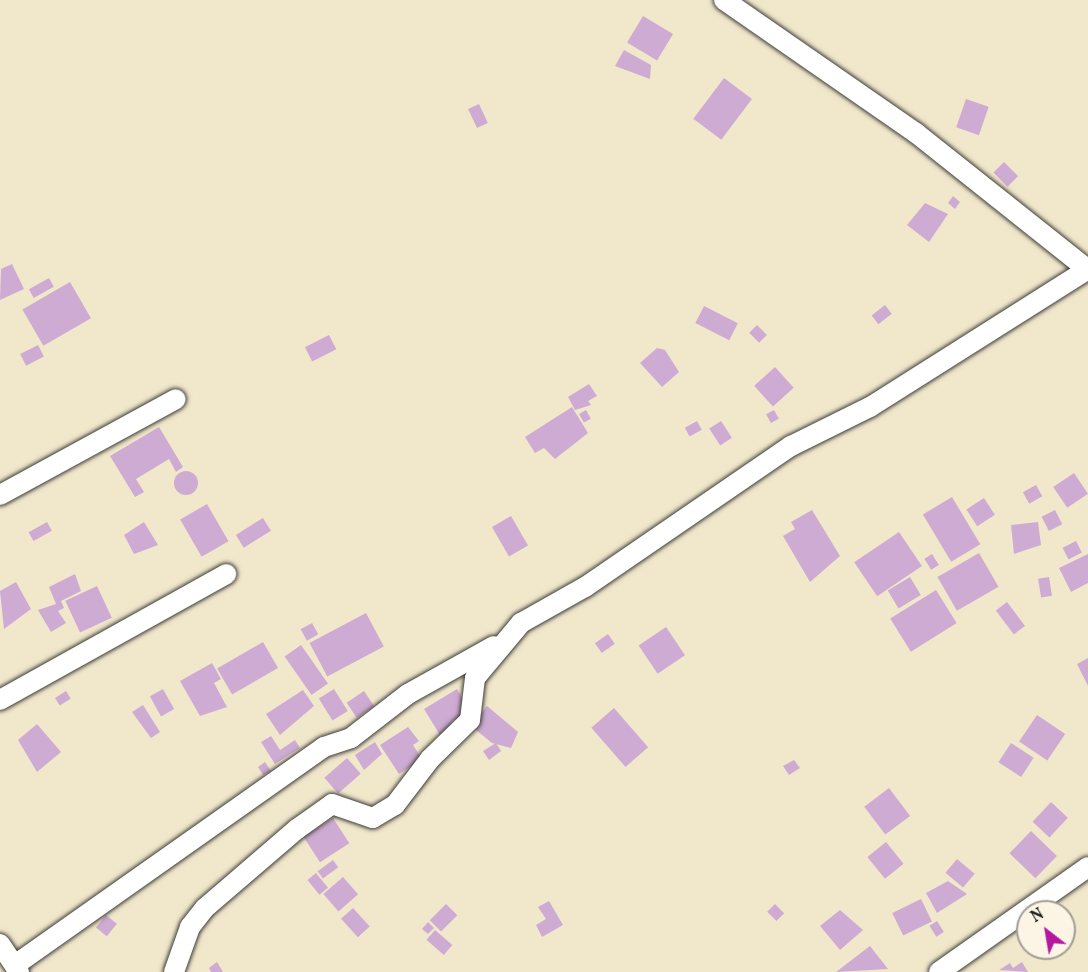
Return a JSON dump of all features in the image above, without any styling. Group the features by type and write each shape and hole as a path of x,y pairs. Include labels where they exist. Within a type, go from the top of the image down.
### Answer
{"street":[{"path":"0,945 17,968 324,747 351,738 408,694 497,645 521,623 585,587 791,446 870,408 1088,269 916,133 724,0"},
{"path":"0,495 176,399"},
{"path":"0,699 226,574"},
{"path":"174,972 190,927 205,908 297,829 332,804 373,818 395,805 430,759 470,720 475,678 497,645"},
{"path":"939,972 1088,867"}],"building":[{"path":"643,16 673,34 657,61 627,43"},
{"path":"624,50 651,65 650,79 615,66"},
{"path":"724,78 752,99 721,140 693,119"},
{"path":"966,99 989,107 979,135 956,127"},
{"path":"479,104 488,123 477,128 468,109"},
{"path":"1004,162 1018,176 1008,187 993,173"},
{"path":"953,196 960,202 955,209 948,203"},
{"path":"925,203 948,214 929,242 907,225"},
{"path":"12,264 24,289 0,300 1,269"},
{"path":"49,278 54,287 34,298 29,289"},
{"path":"70,282 91,318 43,346 22,310"},
{"path":"885,305 892,314 878,324 872,315"},
{"path":"704,306 738,323 729,340 695,323"},
{"path":"757,325 767,335 759,343 749,333"},
{"path":"329,335 336,349 312,362 305,347"},
{"path":"38,345 44,357 26,366 20,354"},
{"path":"657,348 665,350 679,372 662,387 640,363"},
{"path":"775,367 794,388 773,407 754,386"},
{"path":"589,384 597,396 588,401 591,405 575,410 568,397"},
{"path":"572,407 588,433 555,459 544,448 535,453 525,437"},
{"path":"586,410 591,419 584,423 579,414"},
{"path":"774,410 779,419 771,423 766,414"},
{"path":"697,421 702,430 690,437 685,428"},
{"path":"721,421 732,438 720,445 709,429"},
{"path":"159,427 183,467 176,472 169,459 136,479 144,492 135,497 110,456"},
{"path":"186,471 194,475 198,483 194,491 186,495 178,491 174,483 178,475"},
{"path":"1074,473 1088,494 1067,508 1053,487"},
{"path":"1036,485 1042,496 1029,504 1023,492"},
{"path":"952,497 980,544 951,562 923,515"},
{"path":"984,498 995,515 977,526 966,509"},
{"path":"207,504 228,541 202,557 180,520"},
{"path":"812,510 840,556 810,582 783,536 795,529 791,522"},
{"path":"1055,510 1062,524 1049,531 1042,517"},
{"path":"511,516 528,545 509,556 492,527"},
{"path":"263,518 271,531 244,548 236,535"},
{"path":"47,522 52,531 33,541 29,532"},
{"path":"144,522 158,545 134,554 124,535"},
{"path":"1038,522 1041,545 1014,554 1011,525"},
{"path":"899,532 922,566 877,596 854,562"},
{"path":"1076,541 1082,553 1069,559 1063,548"},
{"path":"979,553 998,587 957,611 937,577"},
{"path":"932,554 939,565 931,570 924,559"},
{"path":"1088,554 1088,583 1071,592 1059,568"},
{"path":"75,574 81,591 61,601 64,608 58,611 66,623 51,632 38,610 56,604 49,587"},
{"path":"910,577 921,595 899,608 888,590"},
{"path":"1049,577 1052,596 1041,597 1038,579"},
{"path":"16,582 31,609 4,629 0,591"},
{"path":"97,586 112,618 80,633 65,601"},
{"path":"936,590 957,623 911,652 890,619"},
{"path":"1007,602 1025,626 1014,634 996,610"},
{"path":"366,613 384,647 327,677 309,643"},
{"path":"312,623 318,634 307,641 301,629"},
{"path":"666,627 685,655 658,674 639,645"},
{"path":"608,634 615,644 602,653 595,643"},
{"path":"263,642 278,668 232,694 217,668"},
{"path":"301,645 328,684 312,695 285,656"},
{"path":"1088,658 1088,686 1077,664"},
{"path":"212,663 221,679 214,683 227,707 200,716 180,681"},
{"path":"163,689 174,709 161,716 150,696"},
{"path":"334,689 348,711 333,721 319,699"},
{"path":"457,689 470,711 451,722 457,731 443,740 424,709"},
{"path":"303,690 314,706 280,735 266,714"},
{"path":"66,691 71,699 60,706 55,698"},
{"path":"364,691 374,706 357,718 347,703"},
{"path":"143,705 160,732 151,738 132,712"},
{"path":"487,706 518,732 511,748 492,743 471,726"},
{"path":"614,708 648,747 625,767 591,728"},
{"path":"1037,715 1065,734 1047,761 1019,742"},
{"path":"37,724 61,752 37,772 18,740"},
{"path":"408,727 419,741 413,745 422,759 399,774 380,745"},
{"path":"271,736 280,750 295,740 300,748 275,764 261,742"},
{"path":"375,742 382,754 364,770 355,755"},
{"path":"496,743 501,751 489,760 483,751"},
{"path":"1011,743 1034,758 1021,777 998,762"},
{"path":"347,758 361,774 338,794 324,778"},
{"path":"794,760 800,768 789,775 783,766"},
{"path":"265,762 271,771 263,775 258,767"},
{"path":"889,788 910,816 885,835 864,807"},
{"path":"1051,802 1068,818 1049,837 1033,822"},
{"path":"333,818 349,843 320,862 304,837"},
{"path":"1031,831 1057,856 1035,878 1009,853"},
{"path":"886,842 904,864 885,879 867,857"},
{"path":"957,859 975,874 963,888 945,873"},
{"path":"333,860 338,867 323,878 318,871"},
{"path":"316,873 328,888 319,895 307,880"},
{"path":"343,877 358,894 338,911 323,894"},
{"path":"948,881 967,894 937,913 926,893"},
{"path":"921,899 932,921 903,935 892,913"},
{"path":"549,901 563,925 542,937 536,925 546,919 538,907"},
{"path":"446,904 457,915 441,932 430,920"},
{"path":"775,904 784,913 776,921 767,912"},
{"path":"353,908 370,927 358,937 341,919"},
{"path":"840,910 863,930 840,950 820,926"},
{"path":"106,915 117,924 107,936 96,927"},
{"path":"937,921 944,932 936,937 929,926"},
{"path":"428,922 434,928 428,934 422,929"},
{"path":"435,930 452,945 444,955 426,940"},
{"path":"870,946 888,969 836,972"},
{"path":"217,962 223,972 211,972 209,968"},
{"path":"1022,962 1028,972 999,970 1010,963 1013,968"}]}
